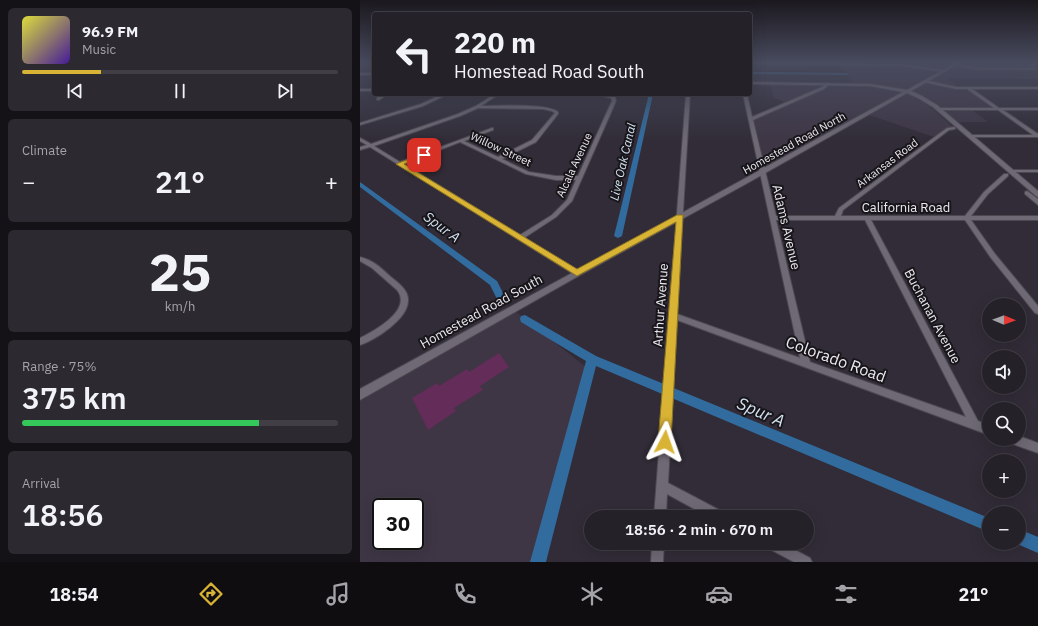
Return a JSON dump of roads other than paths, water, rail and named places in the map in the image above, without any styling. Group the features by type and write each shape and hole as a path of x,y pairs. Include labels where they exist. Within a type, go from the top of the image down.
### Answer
{"main road":[{"path":"889,88 922,97 940,109 971,136 1038,203"},
{"name":"Homestead Road North","path":"680,217 912,88"},
{"path":"905,92 924,101 1008,173 1038,195"},
{"name":"Homestead Road South","path":"360,395 680,217"}],"street":[{"path":"751,119 820,88"},
{"path":"968,88 1038,136"},
{"path":"360,90 372,90"},
{"path":"378,99 383,96"},
{"path":"360,124 422,105 442,96"},
{"path":"360,149 450,118 477,107 494,96"},
{"name":"Alcala Avenue","path":"519,238 560,212 569,201 614,101 613,97 608,96"},
{"name":"Arthur Avenue","path":"660,510 688,96"},
{"name":"Adams Avenue","path":"745,96 806,364"},
{"path":"477,107 543,108 554,110 557,113 534,141 498,159"},
{"path":"940,109 1038,109"},
{"name":"Arkansas Road","path":"837,218 841,209 948,130 954,128"},
{"path":"399,164 492,129"},
{"path":"971,136 1038,136"},
{"path":"360,139 577,273"},
{"name":"Willow Street","path":"461,141 536,175 556,178 580,178"},
{"path":"1038,171 1008,173 986,193 967,218 993,256 1038,311"},
{"name":"California Road","path":"773,218 1038,218"},
{"name":"Buchanan Avenue","path":"867,218 975,425"},
{"path":"360,259 367,260 397,286 402,292 404,298 402,308 397,316 377,333 360,342"},
{"name":"Colorado Road","path":"673,316 982,428"},
{"path":"1026,444 1038,448"},
{"path":"662,486 708,510"},
{"path":"657,562 658,550"},
{"path":"783,550 806,562"}],"waterway":[{"name":"Live Oak Canal","path":"618,236 651,96"},
{"name":"Spur A","path":"360,184 494,283 500,297"},
{"name":"Spur A","path":"525,319 592,359"},
{"path":"538,562 592,359"},
{"name":"Spur A","path":"592,359 982,522"},
{"name":"Spur A","path":"1026,540 1038,545"}]}
